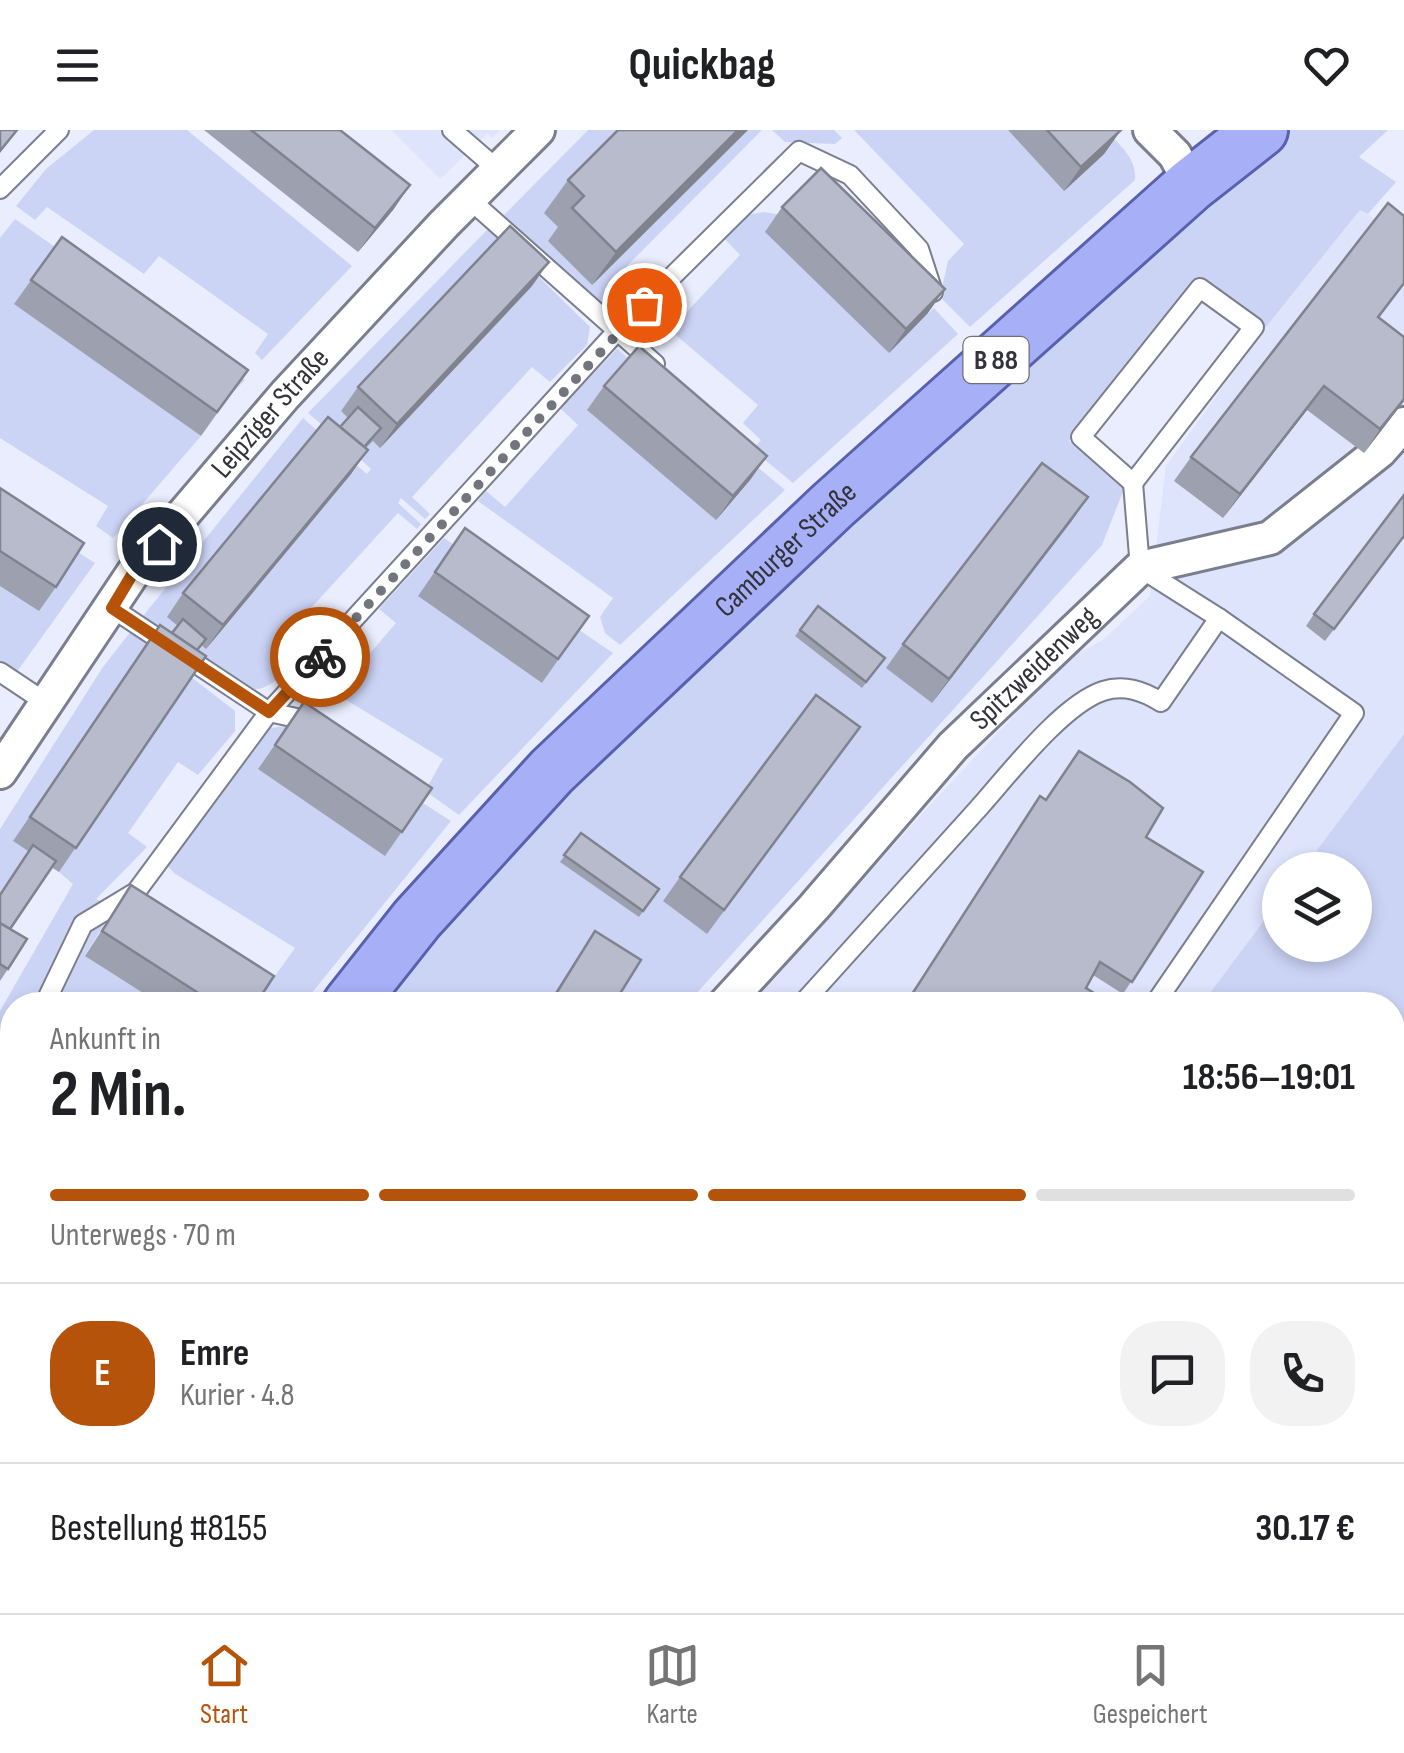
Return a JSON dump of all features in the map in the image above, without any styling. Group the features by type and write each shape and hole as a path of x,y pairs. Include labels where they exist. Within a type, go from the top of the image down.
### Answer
{"main road":[{"name":"Camburger Straße","path":"359,992 417,918 552,771 834,505 1191,185 1261,130"}],"street":[{"name":"Leipziger Straße","path":"0,772 133,573 285,395 468,198 538,130"},
{"path":"1150,130 1174,155 1191,185"},
{"path":"1140,568 1270,538 1380,451 1404,424"},
{"name":"Spitzweidenweg","path":"735,992 953,746 1140,568"}],"lane":[{"path":"0,189 59,130"},
{"path":"452,130 498,169"},
{"path":"50,992 83,924 143,896 269,712 442,534 618,330 799,151 850,175 860,185 919,249 934,297"},
{"path":"468,198 662,370"},
{"path":"1133,483 1081,437 1200,288 1254,326 1133,483 1140,568 1354,713 1163,992"},
{"path":"112,608 269,712 301,719 330,738"},
{"path":"813,992 1031,749 1074,708 1102,691 1124,688 1145,692 1160,702 1219,618"},
{"path":"0,672 46,702"}],"shaded area":[{"path":"94,130 187,130 352,266 262,360 255,353 268,334 159,256 144,274 47,207 35,220 16,206 46,169"},
{"path":"391,130 500,130 492,138 488,133 440,179"},
{"path":"588,130 628,130 560,229 592,285 748,130 762,130 624,269 640,287 609,304 586,298 504,215"},
{"path":"772,130 834,130 842,138 835,144 785,142"},
{"path":"854,130 1008,130 1064,190 1106,130 1130,159 1135,180 970,327 940,297 948,261 964,244"},
{"path":"1291,130 1388,130 1359,157 1396,182 1368,214 1360,210 1266,327 1197,277 1069,441 1124,489 1102,545 698,992 396,992 458,914 633,721"},
{"path":"1360,210 1404,235 1404,734 1316,852 1262,852 1262,923 1211,992 763,992 1043,685 1073,656 1103,640 1150,596 1166,466 1266,327"},
{"path":"746,215 781,215 888,352 934,308 958,334 793,483 753,450 761,440 743,423 758,405 670,330 740,255 723,237"},
{"path":"15,219 245,380 231,394 45,262 15,304 201,436 113,538 96,526 108,506 0,438 0,238"},
{"path":"489,228 590,327 587,345 550,382 532,367 412,497 430,514 425,519 401,498 398,503 421,524 417,529 398,513 279,643 296,661 281,676 257,689 235,683 194,654 201,645 207,648 350,474 353,462 367,474 371,469 358,457 373,441 381,447 532,285 341,411 350,420 335,436 308,413"},
{"path":"617,349 785,490 620,645 605,633 600,617 613,598 478,501 486,491 505,507 578,425 560,408"},
{"path":"303,418 330,442 170,636 143,616"},
{"path":"0,502 95,563 16,673 0,663"},
{"path":"444,538 613,653 459,815 425,791 443,759 322,685 326,671 343,685 396,623 379,609","holes":["448,553 572,640 542,683 419,596"]},
{"path":"132,630 159,650 13,841 28,851 0,895 0,829 103,667"},
{"path":"182,670 235,711 235,731 198,775 178,762 128,833 147,847 96,899 114,909 85,955 142,992 11,992 73,884 59,872"},
{"path":"287,726 258,769 418,800 451,821 313,992 263,992 295,948 174,873 166,864 264,729"},
{"path":"1404,734 1404,992 1211,992 1262,923 1262,962 1372,962 1372,852 1316,852"}],"building":[{"path":"0,130 17,130 0,151"},
{"path":"251,130 340,130 410,185 375,228"},
{"path":"618,130 738,130 616,252 572,208 584,196 568,180"},
{"path":"1047,130 1121,130 1081,167"},
{"path":"821,168 945,289 906,329 782,207"},
{"path":"1388,203 1404,216 1404,283 1378,317 1404,337 1404,399 1380,429 1324,386 1240,494 1191,457"},
{"path":"510,226 549,262 397,424 358,387"},
{"path":"62,237 248,370 217,412 31,280"},
{"path":"639,346 767,456 733,496 604,386"},
{"path":"358,407 381,428 364,447 340,427"},
{"path":"328,417 368,450 223,625 183,593"},
{"path":"1042,463 1088,497 949,679 903,644"},
{"path":"0,488 84,543 56,587 0,551"},
{"path":"1404,495 1404,536 1334,629 1314,614"},
{"path":"465,528 589,616 558,659 435,572"},
{"path":"818,606 885,658 866,682 800,630"},
{"path":"183,619 206,639 197,650 172,633"},
{"path":"160,625 206,656 76,848 30,817"},
{"path":"816,695 860,727 724,910 680,877"},
{"path":"304,702 432,788 402,832 275,745"},
{"path":"1079,751 1163,808 1146,837 1203,872 1132,982 1100,962 1086,988 1092,992 913,992 1040,796 1046,800"},
{"path":"581,833 659,889 643,911 564,855"},
{"path":"33,845 56,861 10,929 0,923 0,895"},
{"path":"131,885 274,976 264,992 197,992 102,931"},
{"path":"0,923 27,939 8,969 0,964"},
{"path":"595,931 641,960 621,992 557,992"}],"way so far":[{"path":"320,657 644,305"}],"route":[{"path":"159,544 133,573 112,608 269,712 320,657"}]}
